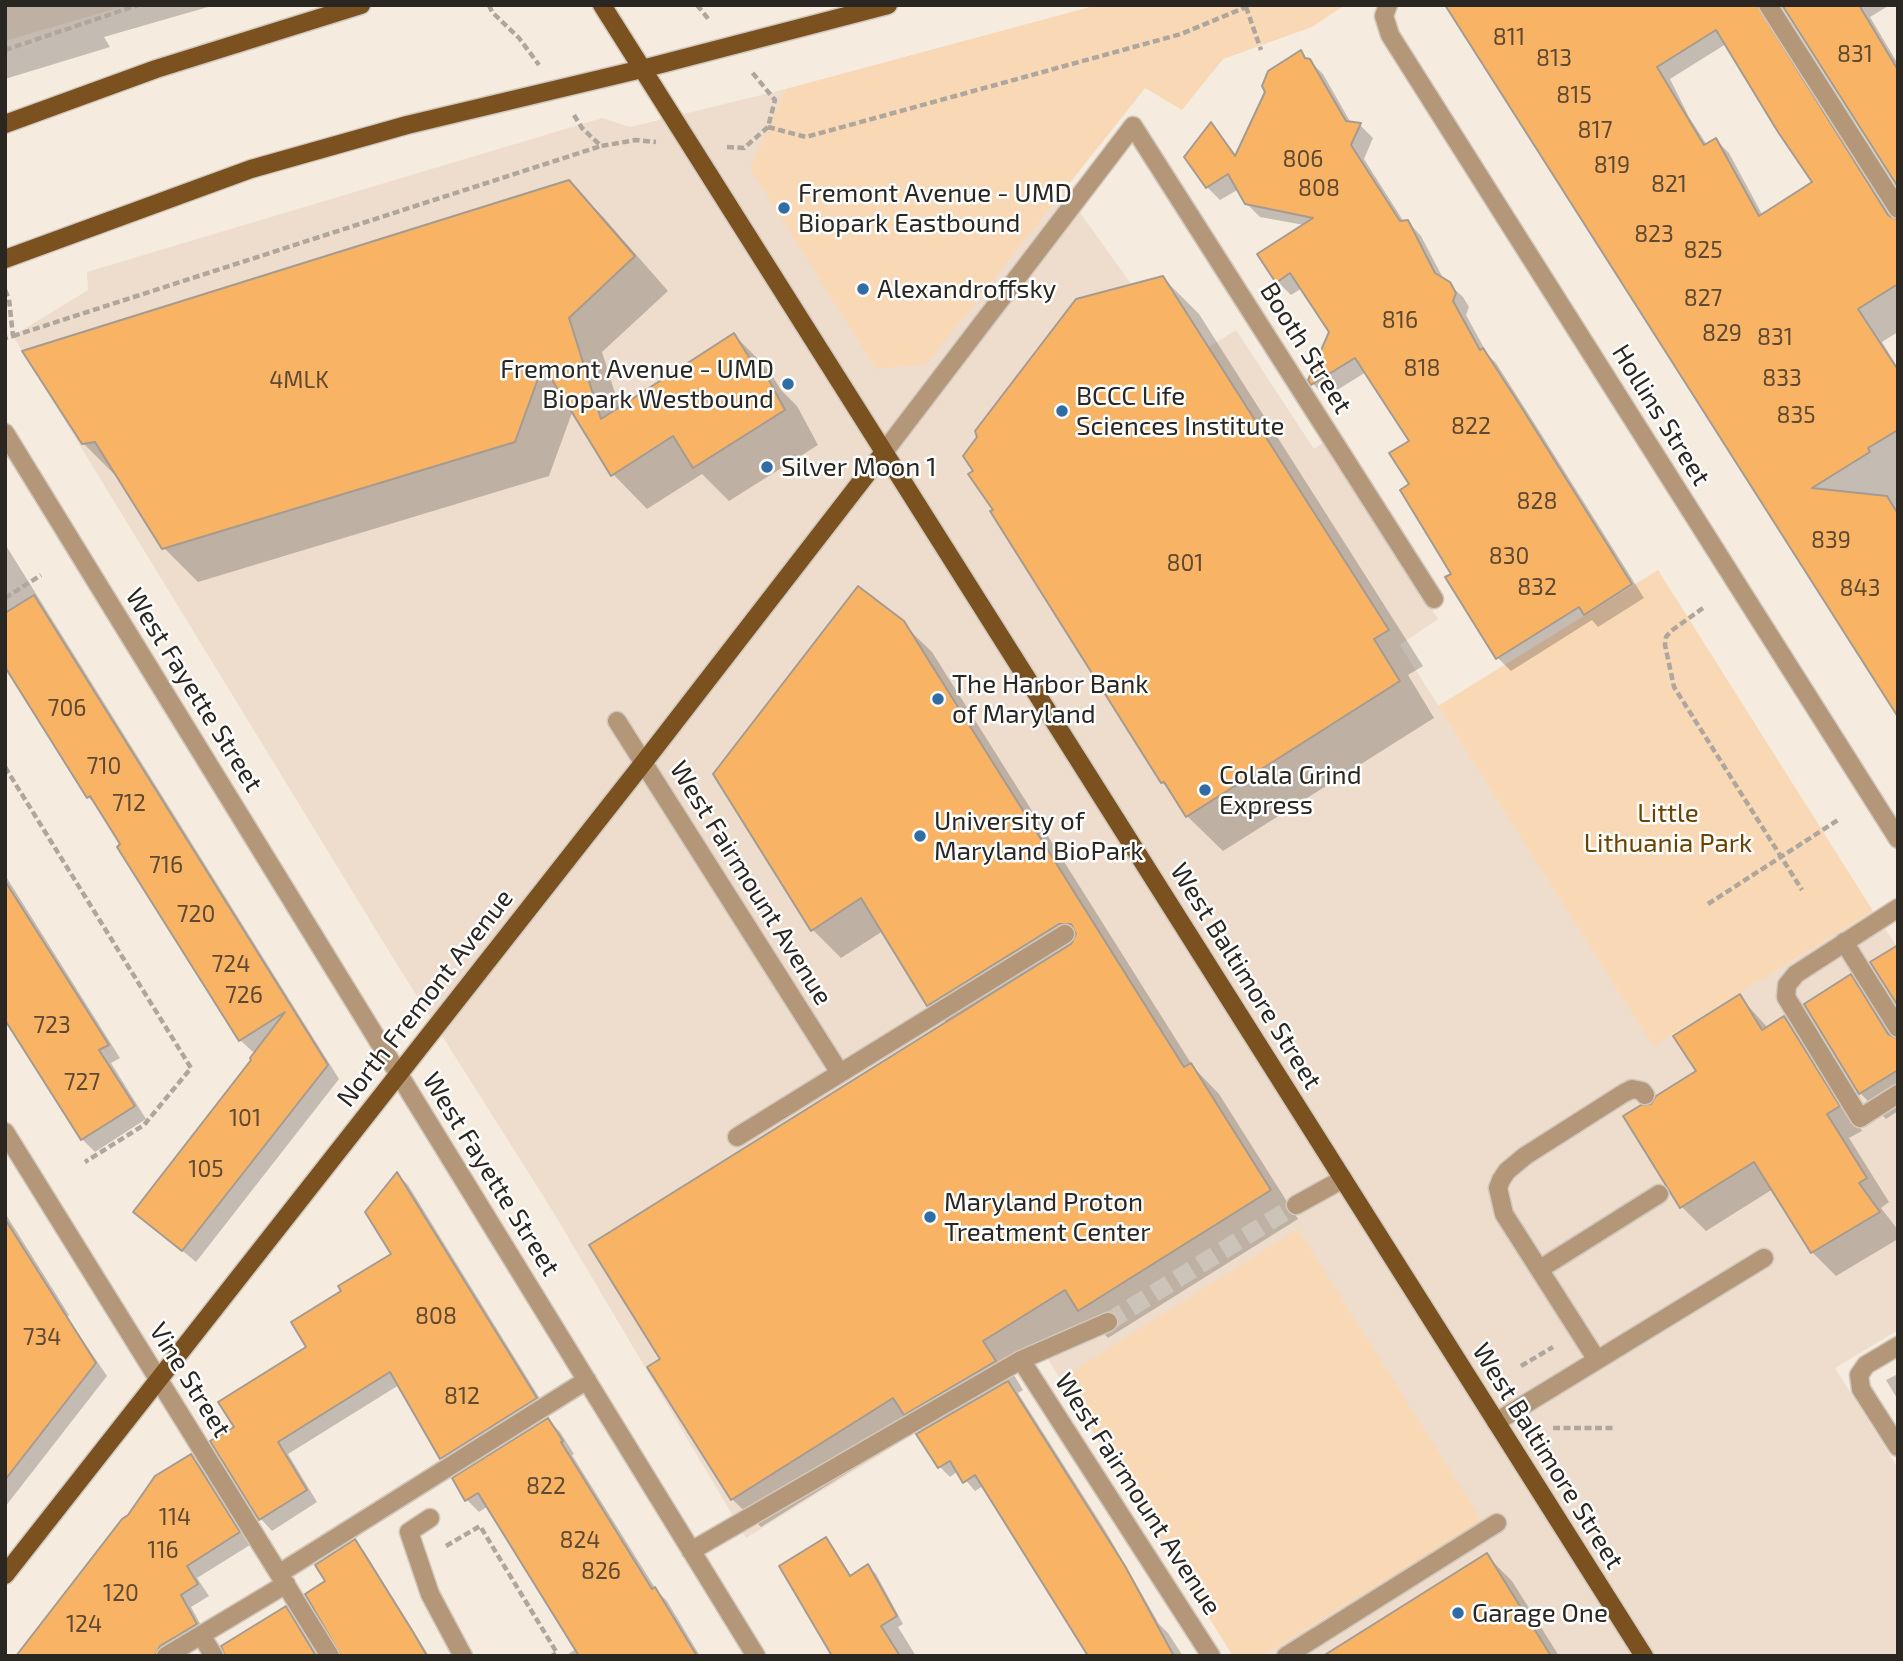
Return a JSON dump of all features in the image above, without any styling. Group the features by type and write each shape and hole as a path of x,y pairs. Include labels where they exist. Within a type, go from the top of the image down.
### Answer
{"main road":[{"path":"5,124 156,69 360,5"},
{"name":"West Baltimore Street","path":"602,5 1644,1656"},
{"path":"5,259 251,169 407,125 642,69 888,5"},
{"name":"North Fremont Avenue","path":"5,1575 884,452"}],"street":[{"path":"1768,5 1898,209"},
{"name":"Hollins Street","path":"1386,11 1390,35 1898,839"},
{"name":"Booth Street","path":"884,452 1133,126 1434,599"},
{"name":"West Fayette Street","path":"5,433 756,1656"},
{"name":"West Fairmount Avenue","path":"617,721 840,1073"},
{"path":"1898,908 1796,974 1787,985 1786,997 1860,1118 1898,1094"},
{"path":"737,1137 1065,934"},
{"path":"1844,942 1898,1028"},
{"path":"1597,1360 1504,1214 1498,1188 1507,1171 1525,1156 1624,1093 1632,1089 1642,1091 1645,1095"},
{"name":"Vine Street","path":"5,1132 329,1655"},
{"path":"1296,1205 1343,1180"},
{"path":"1540,1269 1659,1194"},
{"path":"1496,1422 1765,1258"},
{"path":"691,1550 1021,1360 1108,1322"},
{"path":"1898,1346 1866,1365 1859,1375 1861,1389 1898,1447"},
{"name":"West Fairmount Avenue","path":"1021,1360 1211,1656"},
{"path":"166,1656 587,1380"},
{"path":"430,1518 409,1532 430,1594 463,1656"},
{"path":"1286,1656 1497,1523"},
{"path":"201,1635 214,1656"}],"path":[{"path":"5,50 138,5"},
{"path":"489,5 492,12 519,38"},
{"path":"768,127 807,137 1181,34 1248,6 1261,50"},
{"path":"744,148 768,127 775,100"},
{"path":"582,128 601,146"},
{"path":"5,338 601,146 636,140"},
{"path":"5,290 9,299 13,336"},
{"path":"5,598 41,575"},
{"path":"1703,608 1666,637 1665,645 1674,687 1802,890"},
{"path":"5,767 191,1068 144,1125 85,1162"},
{"path":"1708,904 1838,820"},
{"path":"1521,1366 1552,1348 1556,1342"},
{"path":"1553,1428 1615,1428"},
{"path":"436,1552 480,1526 557,1653 552,1656"}],"shaded area":[{"path":"5,5 128,5 5,41"},
{"name":"University of Maryland BioPark","path":"1098,5 1145,88 1064,190 1186,361 1236,330 1314,449 1325,441 1438,619 1400,645 1653,1045 1873,911 1898,948 1898,1330 1835,1368 1898,1468 1898,1656 1233,1656 1044,1353 746,1538 552,1210 398,966 13,336 88,290 87,272 602,118 630,127 786,89"}],"green space":[{"path":"1098,5 1345,5 1312,27 1223,59 1182,110 1145,88 926,364 876,369 750,168 786,89"},
{"name":"Little Lithuania Park","path":"1658,570 1873,911 1653,1046 1438,706"},
{"path":"1298,1229 1482,1521 1262,1656 1233,1656 1070,1395 1078,1390 1071,1379 1073,1371"}],"building":[{"path":"1445,5 1757,5 1888,215 1898,220 1898,284 1858,309 1898,370 1898,430 1868,448 1870,452 1812,488 1887,496 1898,514 1898,717","holes":["1716,30 1812,182 1759,216 1716,138 1704,145 1657,67"]},
{"path":"1782,5 1859,5 1898,70 1898,187"},
{"path":"1301,50 1305,58 1310,59 1346,121 1361,123 1351,145 1400,221 1408,220 1435,273 1450,282 1456,293 1453,301 1480,350 1483,348 1632,584 1584,615 1579,607 1496,659 1445,577 1451,574 1400,490 1409,484 1389,453 1409,441 1355,358 1311,385 1308,380 1329,332 1290,273 1276,283 1257,254 1313,218 1245,204 1228,174 1206,188 1184,157 1211,122 1235,156 1265,92 1262,86 1268,71"},
{"path":"569,180 635,256 569,318 601,419 734,333 757,370 763,369 785,410 693,468 673,436 611,476 543,365 515,442 162,549 95,442 82,444 22,351"},
{"path":"1163,276 1389,630 1374,639 1400,681 1186,817 1164,782 1161,783 990,511 993,510 968,474 973,471 963,456 977,437 975,431 1076,299"},
{"name":"Maryland Proton Treatment Center","path":"858,586 904,621 1184,1067 1191,1063 1271,1190 1078,1311 1065,1290 983,1341 996,1361 904,1415 893,1398 731,1500 647,1367 660,1359 589,1245 1071,944 1076,934 1071,924 1059,924 927,1006 861,898 811,931 713,774"},
{"path":"34,595 328,1065 182,1251 133,1212 285,1012 239,1041 117,847 120,844 90,796 87,798 5,667 5,613"},
{"path":"5,881 109,1045 99,1050 135,1106 81,1140 5,1020"},
{"path":"1898,945 1898,1006 1870,962"},
{"path":"1851,974 1888,1034 1898,1039 1898,1070 1859,1094 1804,1004"},
{"path":"1740,994 1762,1030 1784,1016 1840,1106 1827,1114 1867,1178 1859,1183 1880,1212 1811,1253 1754,1162 1680,1208 1623,1116 1641,1105 1651,1104 1656,1096 1696,1071 1673,1036"},
{"path":"397,1172 537,1398 440,1459 390,1372 278,1442 307,1490 259,1520 210,1441 234,1427 218,1402 306,1347 291,1322 341,1291 338,1286 391,1254 365,1212"},
{"path":"5,1219 96,1363 5,1480"},
{"path":"1008,1381 1125,1566 1174,1656 1088,1656 975,1475 963,1483 950,1461 938,1468 916,1434"},
{"path":"548,1418 652,1589 655,1587 697,1656 579,1656 478,1493 465,1501 452,1478"},
{"path":"191,1454 240,1532 187,1566 198,1584 181,1595 197,1624 160,1646 155,1656 16,1656 122,1519 128,1515 155,1476"},
{"path":"826,1537 850,1576 868,1564 897,1616 881,1626 900,1656 832,1656 779,1566"},
{"path":"355,1539 427,1656 341,1656 305,1594 325,1581 315,1565"},
{"name":"Garage One","path":"1487,1553 1551,1656 1323,1656"},
{"path":"286,1606 316,1656 225,1656 221,1646"}],"tunnel":[{"path":"1108,1322 1296,1205"}],"place":[{"name":"Fremont Avenue - UMD Biopark Eastbound","path":"784,208"},
{"name":"Alexandroffsky","path":"863,289"},
{"name":"Fremont Avenue - UMD Biopark Westbound","path":"788,384"},
{"name":"BCCC Life Sciences Institute","path":"1062,411"},
{"name":"Silver Moon 1","path":"767,467"},
{"name":"The Harbor Bank of Maryland","path":"938,699"},
{"name":"Colala Grind Express","path":"1205,790"},
{"name":"University of Maryland BioPark","path":"920,836"},
{"name":"Maryland Proton Treatment Center","path":"930,1217"},
{"name":"Garage One","path":"1458,1613"}]}
